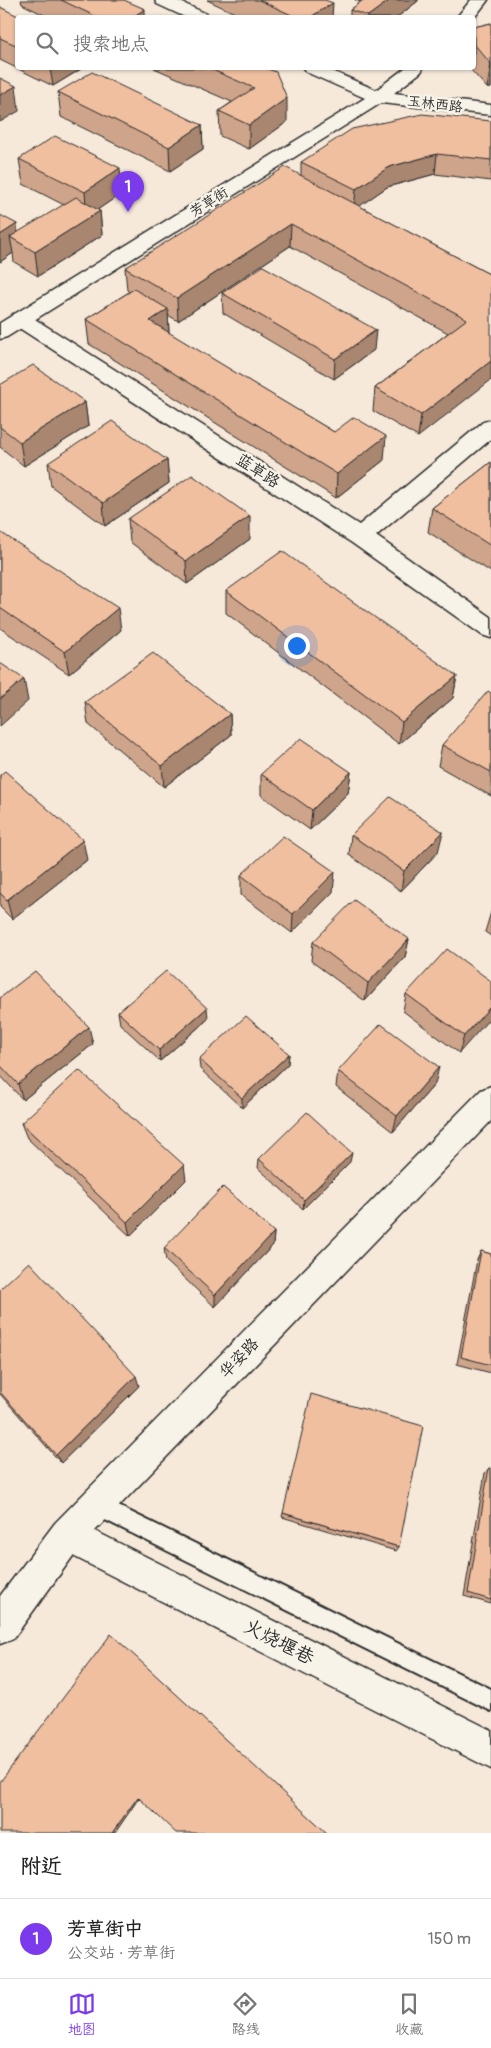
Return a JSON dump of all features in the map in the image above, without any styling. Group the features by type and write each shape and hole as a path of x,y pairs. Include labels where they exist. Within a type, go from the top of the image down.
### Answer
{"street":[{"path":"163,0 195,15"},
{"path":"467,15 480,0"},
{"name":"玉林西路","path":"317,70 378,97 491,110"},
{"name":"芳草街","path":"0,332 378,97 412,70"},
{"name":"蓝草路","path":"20,319 360,537 491,629"},
{"path":"360,537 491,427"},
{"name":"华姿路","path":"0,1626 67,1535 491,1100"},
{"name":"火烧堰巷","path":"67,1535 491,1750"}],"lane":[{"path":"96,1505 491,1700"}],"building":[{"path":"61,0 124,0 145,9 136,15 93,15"},
{"path":"259,0 325,0 333,3 314,15 292,15"},
{"path":"363,0 390,0 369,15 350,10"},
{"path":"0,7 16,15 15,45 0,38"},
{"path":"491,23 491,64 476,46 476,27"},
{"path":"213,70 270,70 276,72 287,98 249,125 219,111 254,88"},
{"path":"92,72 202,125 169,147 58,92"},
{"path":"0,78 16,86 0,95"},
{"path":"422,114 491,121 491,160 437,154 389,167 356,189 301,162 352,129"},
{"path":"55,136 120,168 85,192 19,159"},
{"path":"285,167 491,275 491,361 421,415 375,388 467,319 291,224 177,298 125,268"},
{"path":"76,197 100,211 35,252 10,237"},
{"path":"0,215 17,224 0,235"},
{"path":"263,266 376,330 335,359 222,293"},
{"path":"134,289 168,309 150,321 334,432 354,417 386,436 337,474 86,319"},
{"path":"33,365 85,402 20,442 0,427 0,385"},
{"path":"112,421 167,460 103,503 48,463"},
{"path":"491,462 491,546 432,508"},
{"path":"192,475 250,516 186,561 128,519"},
{"path":"0,532 118,608 65,652 0,608"},
{"path":"282,551 457,676 402,722 226,591"},
{"path":"153,653 230,714 162,766 85,702"},
{"path":"0,663 24,679 0,699"},
{"path":"488,691 491,693 491,772 442,745"},
{"path":"301,738 351,772 312,810 261,774"},
{"path":"5,771 83,840 7,900 0,893 0,775"},
{"path":"390,797 443,832 404,871 351,835"},
{"path":"283,836 335,872 293,914 241,875"},
{"path":"354,900 409,939 368,983 313,942"},
{"path":"447,949 491,981 491,1006 464,1036 406,994"},
{"path":"35,971 89,1027 18,1084 0,1065 0,998"},
{"path":"166,971 207,1008 159,1050 118,1012"},
{"path":"246,1016 289,1054 242,1098 199,1059"},
{"path":"381,1024 439,1067 397,1116 338,1071"},
{"path":"79,1070 184,1165 127,1222 21,1123"},
{"path":"307,1112 352,1153 304,1200 259,1159"},
{"path":"223,1187 274,1232 215,1295 164,1248"},
{"path":"481,1251 491,1254 491,1365 461,1357"},
{"path":"29,1262 136,1376 56,1455 0,1392 0,1289"},
{"path":"311,1394 423,1426 399,1547 283,1513"},
{"path":"489,1468 491,1468 491,1600 468,1593"},
{"path":"111,1634 327,1833 176,1833 138,1797 112,1833 0,1833 0,1782"}],"place":[{"name":"芳草街中","path":"128,212"}]}
